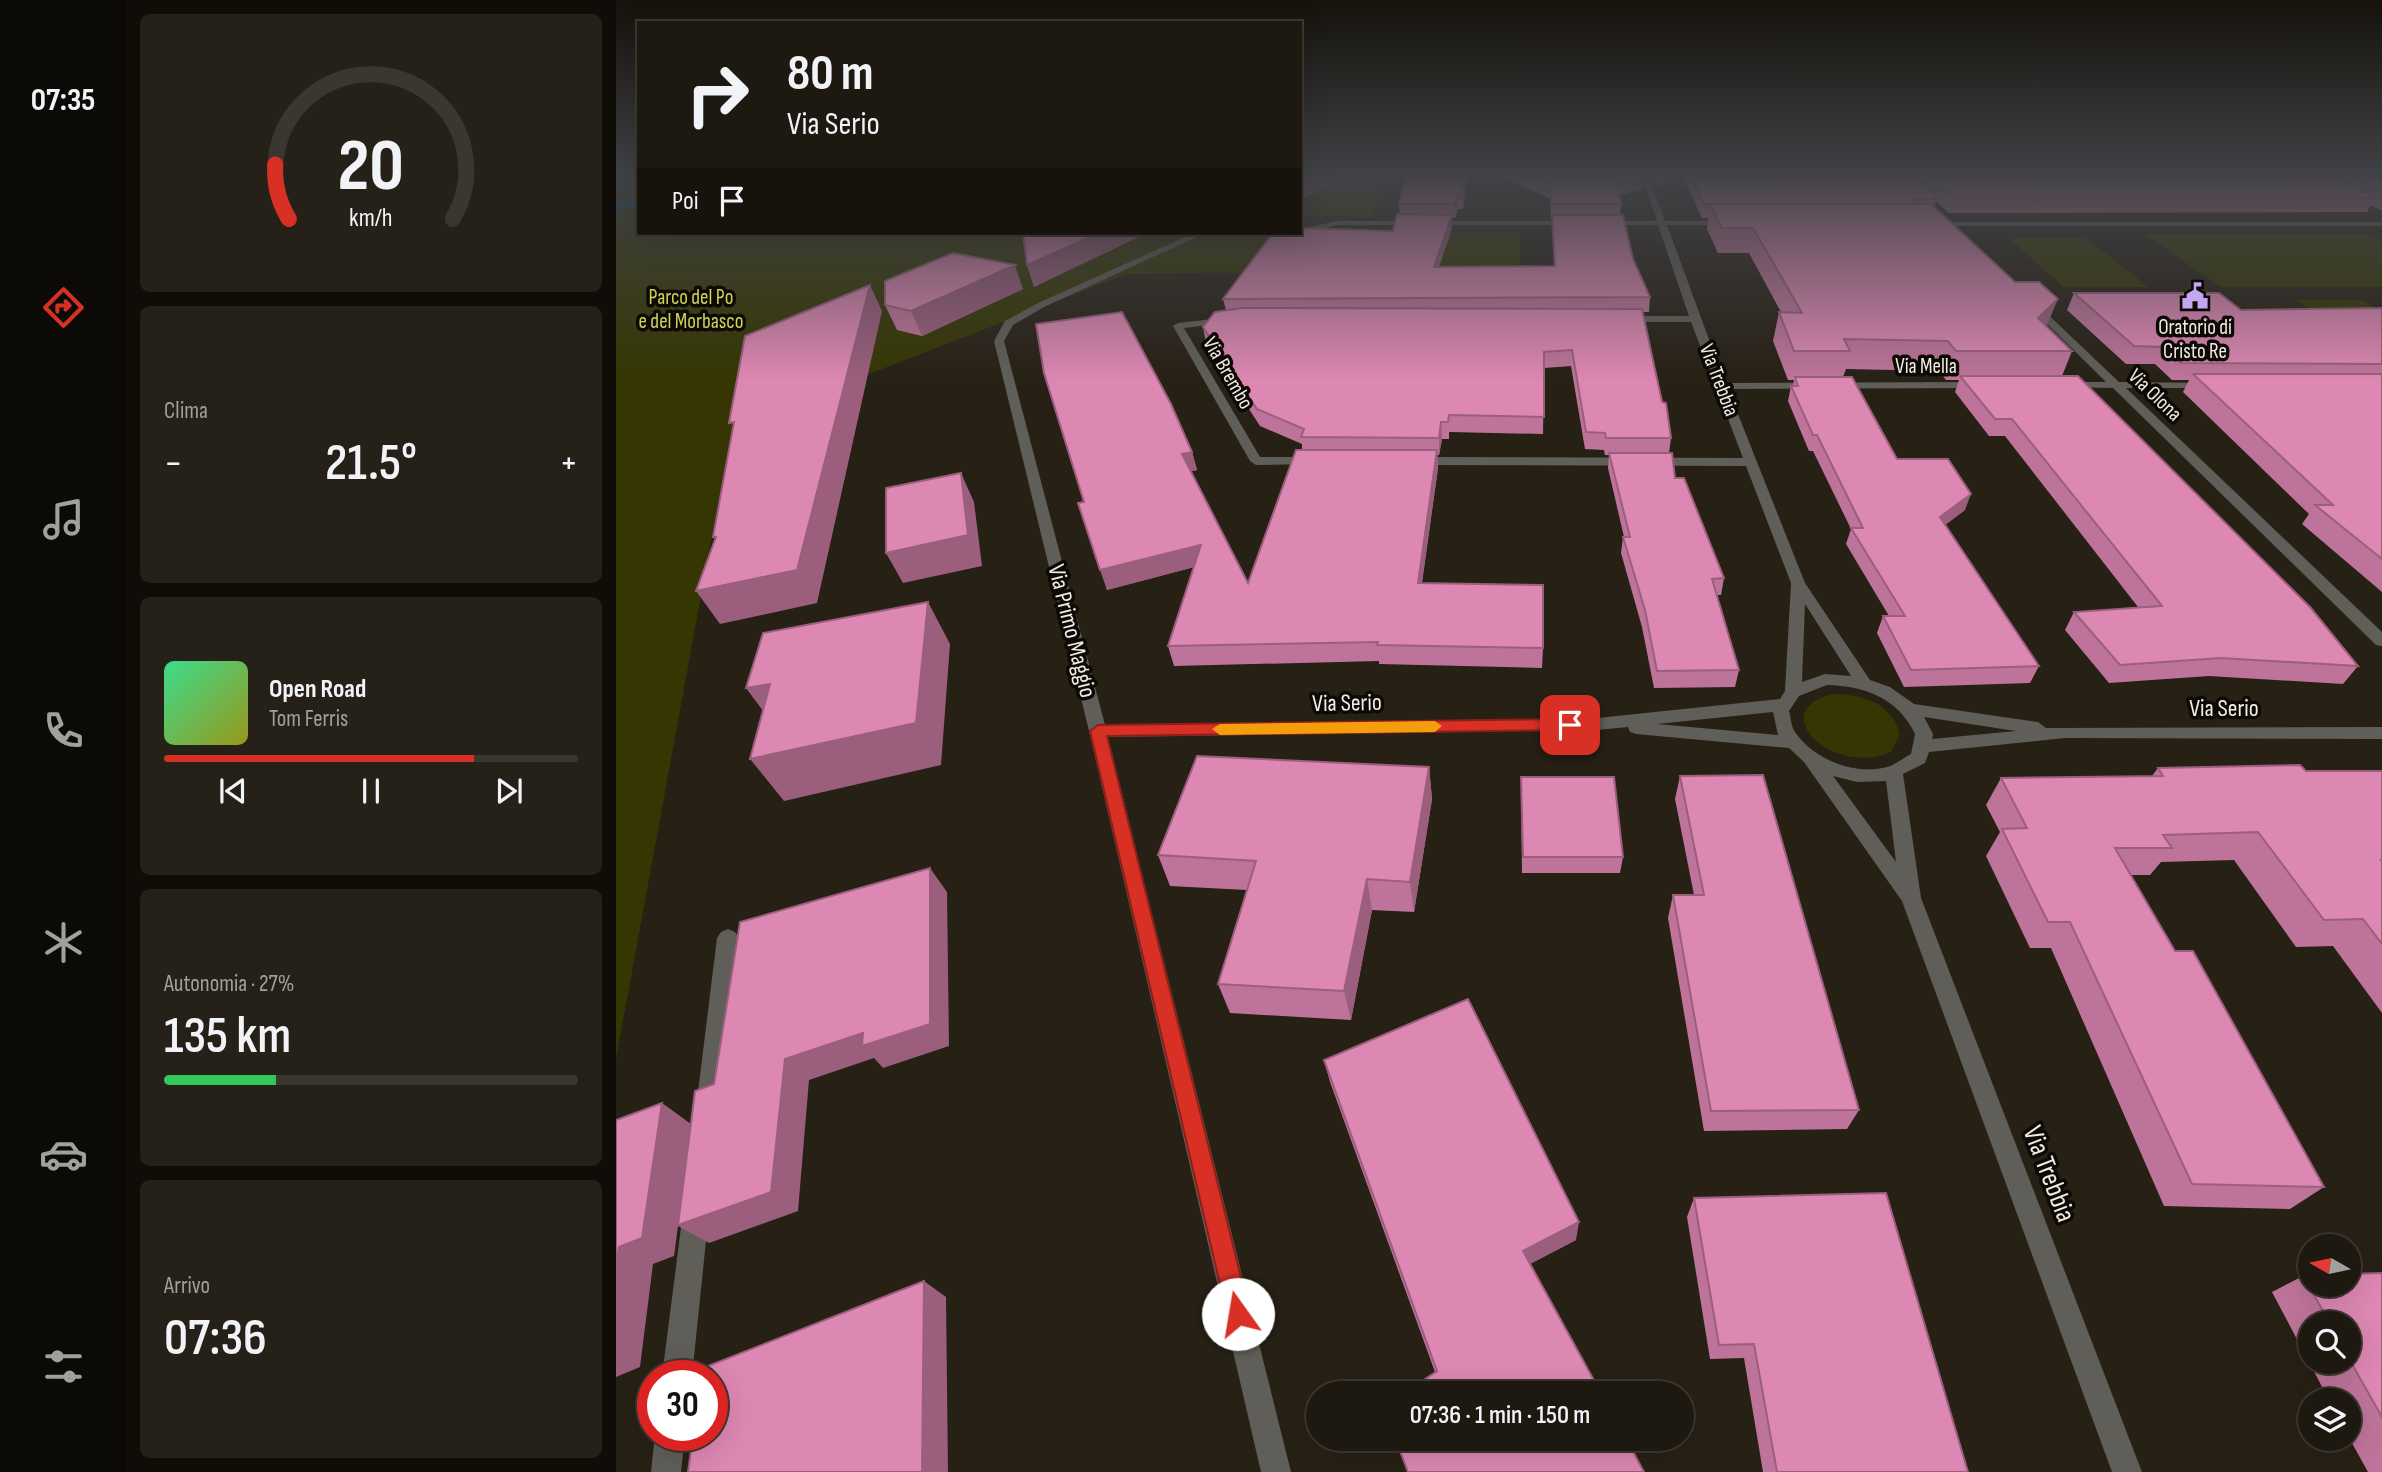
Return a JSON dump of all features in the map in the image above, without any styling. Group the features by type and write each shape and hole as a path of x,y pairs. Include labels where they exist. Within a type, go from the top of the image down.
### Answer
{"street":[{"name":"Via Primo Maggio","path":"1177,244 1041,305 1009,323 999,341 1098,731 1276,1472"},
{"name":"Via Trebbia","path":"1669,244 1749,462 1798,583 1864,683"},
{"name":"Via Olona","path":"2028,300 2382,641"},
{"name":"Via Brembo","path":"1245,318 1178,326 1256,461 1325,461"},
{"path":"1613,319 1695,319"},
{"name":"Via Mella","path":"1722,386 1993,385"},
{"path":"2047,385 2222,385"},
{"path":"1407,461 1749,462"},
{"name":"Via Trebbia","path":"1793,690 1798,583"},
{"path":"1825,679 1864,683 1889,694 1910,709 1924,734 1924,746 1919,758 1894,774 1874,777 1853,775 1810,759 1791,742 1780,716 1782,705 1793,690 1825,679"},
{"name":"Via Serio","path":"1098,731 1597,724 1782,705"},
{"name":"Via Serio","path":"1910,709 2065,732"},
{"name":"Via Serio","path":"1597,724 1791,742"},
{"name":"Via Serio","path":"1924,746 2065,732 2382,733"},
{"name":"Via Trebbia","path":"1810,759 1912,898"},
{"name":"Via Trebbia","path":"1894,774 1912,898 2127,1472"},
{"path":"706,1129 728,938"},
{"path":"679,1360 699,1184"},
{"path":"666,1472 668,1451"}],"green space":[{"name":"Parco del Po e del Morbasco","path":"616,244 1520,244 1519,268 1127,274 732,427 616,1059"},
{"path":"2015,244 2093,244 2149,287 2063,287"},
{"path":"2159,244 2382,244 2382,287 2220,287"},
{"path":"2296,300 2362,300 2382,312 2326,320"},
{"path":"1833,694 1865,698 1890,715 1900,734 1891,752 1869,758 1848,756 1829,750 1814,739 1806,727 1805,714 1813,702"}],"building":[{"path":"1024,244 1075,244 1027,265"},
{"path":"1265,244 1442,244 1434,267 1555,266 1554,244 1630,244 1633,259 1650,297 1223,299"},
{"path":"1762,244 1974,244 2015,282 2039,282 2058,299 2038,318 2072,351 1956,351 1948,341 1844,339 1850,351 1794,351 1779,312 1802,313"},
{"path":"953,253 1015,265 911,311 885,305 885,281"},
{"path":"870,285 797,570 696,591 716,537 713,537 734,422 729,423 745,336"},
{"path":"2074,293 2219,293 2241,310 2382,308 2382,364 2181,363 2163,347 2134,346"},
{"path":"1242,308 1642,309 1662,402 1666,403 1671,438 1606,438 1605,433 1586,432 1572,350 1544,352 1544,417 1449,415 1448,422 1441,422 1439,438 1301,437 1304,429 1257,409 1203,327 1215,312"},
{"path":"1122,312 1171,404 1192,452 1182,454 1248,583 1296,450 1437,450 1418,583 1543,585 1543,648 1377,645 1378,642 1168,646 1201,545 1100,570 1078,503 1084,502 1044,373 1036,324"},
{"path":"2193,374 2382,374 2382,559 2315,505 2333,505"},
{"path":"1960,376 2078,376 2310,607 2358,666 2221,658 2120,665 2074,612 2162,606 2012,419 1995,419"},
{"path":"1795,377 1852,377 1897,459 1948,459 1971,494 1940,517 2039,666 1911,670 1883,616 1905,616 1851,528 1863,528 1817,435 1813,435 1791,386 1798,386"},
{"path":"1609,453 1672,453 1675,478 1684,478 1724,578 1712,579 1739,670 1657,671 1645,610 1623,537 1630,537"},
{"path":"961,473 968,535 886,553 886,488"},
{"path":"928,602 916,723 750,759 770,684 746,688 763,633"},
{"path":"1197,756 1429,767 1410,882 1367,879 1344,991 1218,984 1256,861 1158,855"},
{"path":"2300,765 2306,771 2382,771 2382,944 2363,919 2324,920 2258,832 2163,835 2172,848 2115,848 2175,951 2193,951 2324,1187 2192,1184 2070,922 2048,922 2002,829 2027,828 2001,778 2163,776 2158,768"},
{"path":"1763,775 1859,1110 1711,1111 1673,895 1704,895 1680,776"},
{"path":"1521,777 1614,777 1623,857 1523,857"},
{"path":"930,868 930,1024 862,1046 863,1033 785,1059 771,1192 678,1225 695,1091 714,1084 740,922"},
{"path":"1468,999 1579,1222 1523,1251 1594,1381 1422,1381 1437,1371 1324,1060"},
{"path":"662,1103 642,1238 619,1247 616,1266 616,1120"},
{"path":"1886,1193 1968,1472 1777,1472 1754,1344 1719,1345 1694,1198"},
{"path":"2382,1273 2382,1417 2358,1374 2361,1374 2361,1311 2323,1311 2315,1297 2361,1297 2361,1274"},
{"path":"924,1281 922,1472 688,1472 691,1451 728,1451 728,1360 723,1360"},
{"path":"1400,1451 1633,1451 1644,1472 1408,1472"}],"slow traffic":[{"path":"1220,729 1435,726"}],"place":[{"name":"Oratorio di Cristo Re","path":"2195,296"}],"route":[{"path":"1238,1314 1098,731 1570,725"}]}
